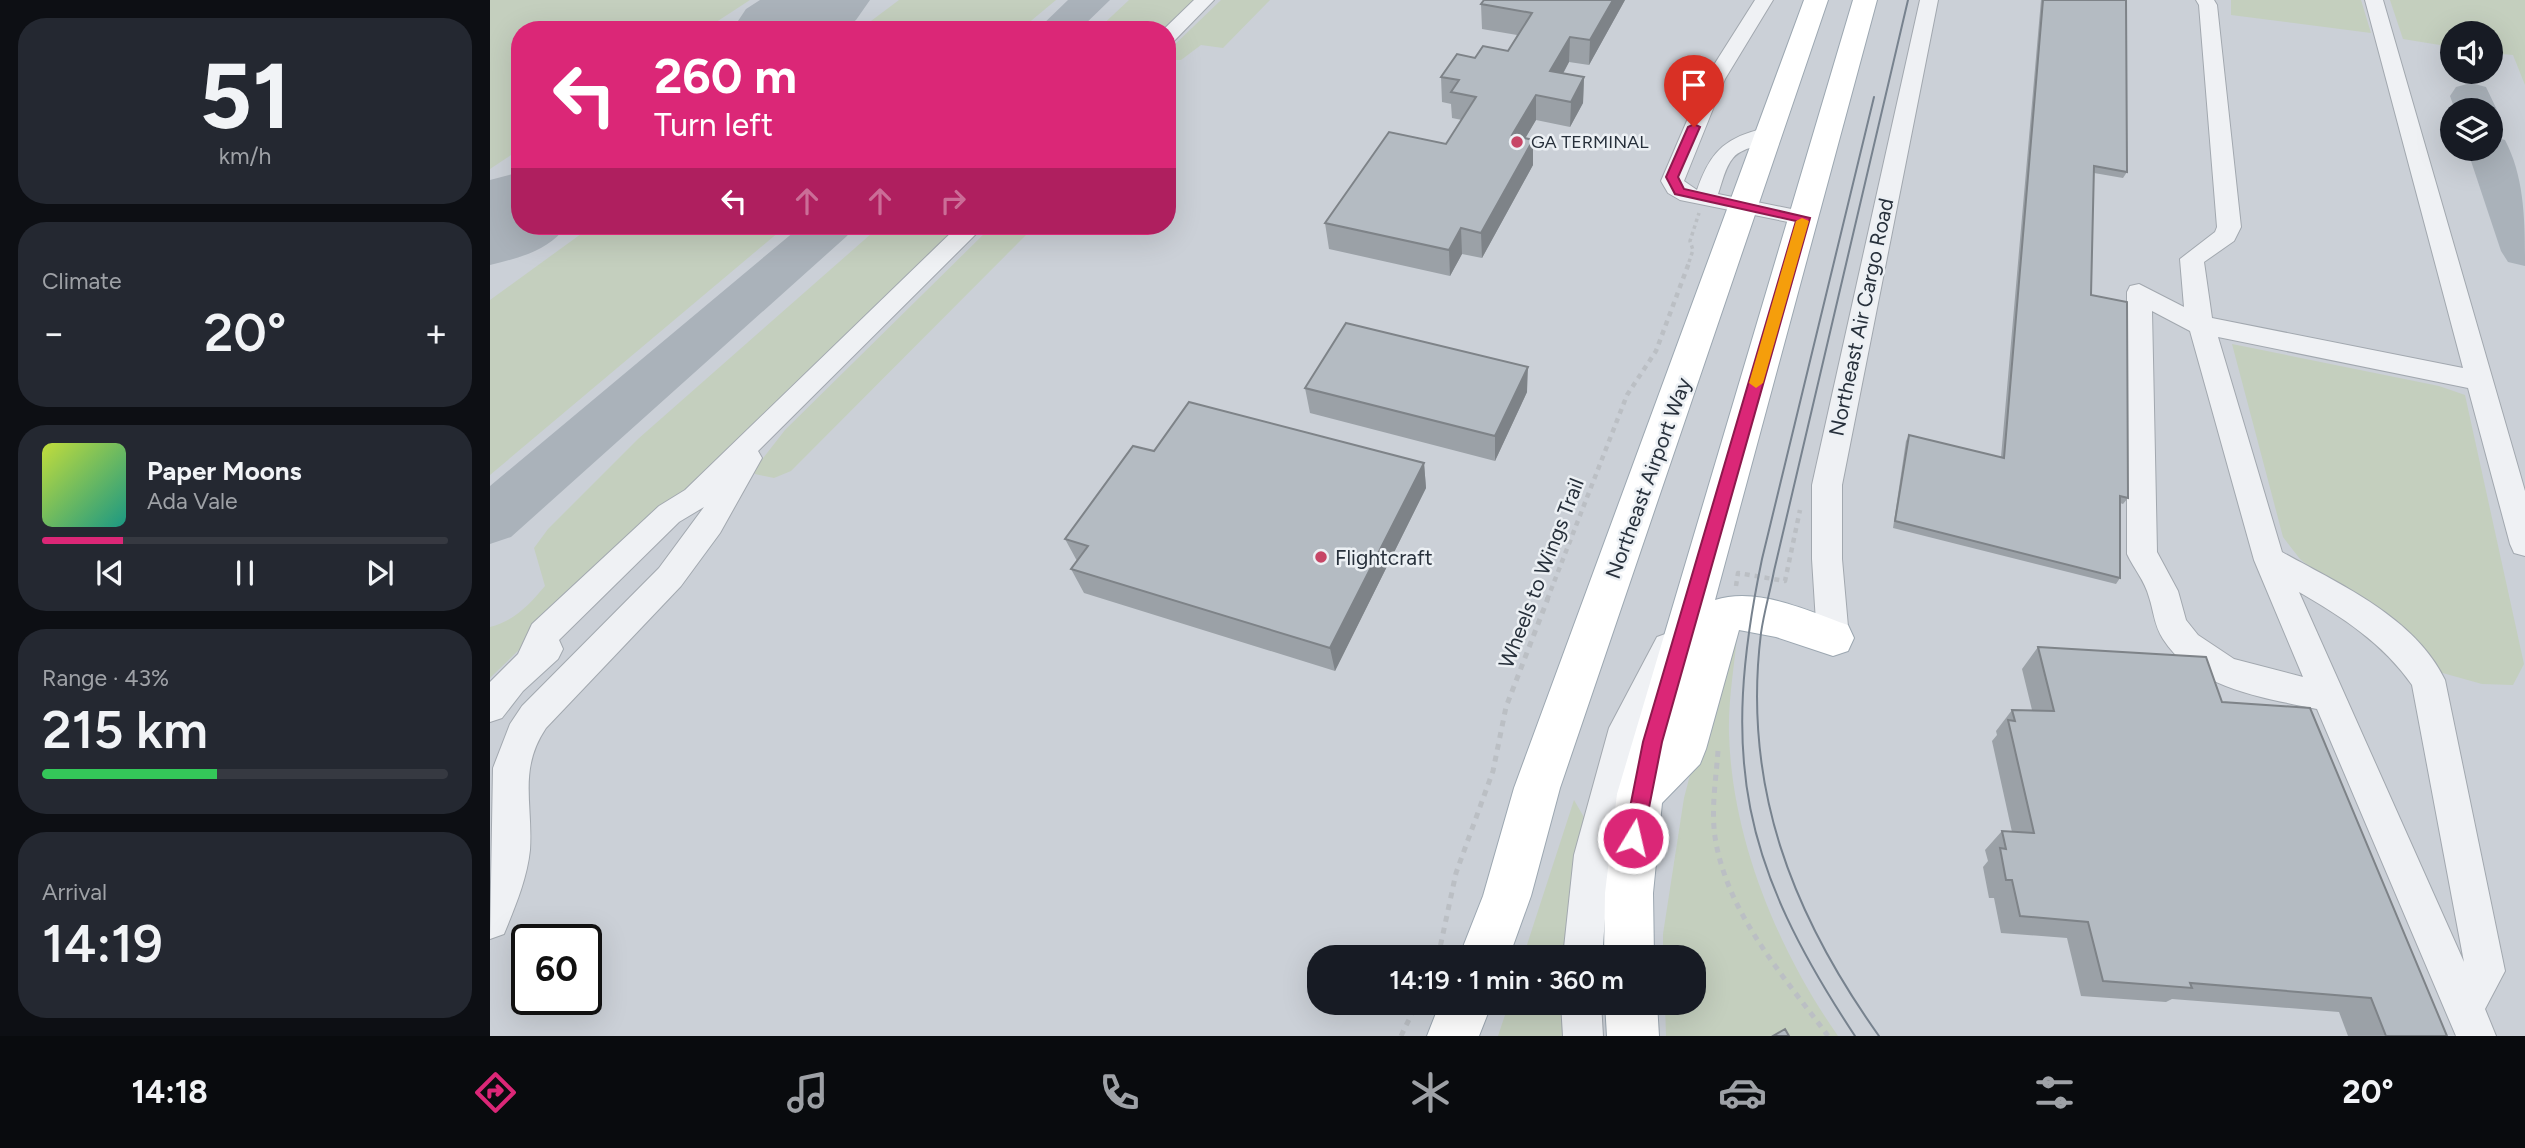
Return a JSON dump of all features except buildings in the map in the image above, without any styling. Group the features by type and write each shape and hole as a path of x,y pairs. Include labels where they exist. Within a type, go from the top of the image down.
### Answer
{"main road":[{"name":"Northeast Airport Way","path":"1489,945 1507,896 1537,788 1816,0"},
{"path":"1629,945 1629,892 1640,794 1714,604 1803,218 1865,0"},
{"path":"1714,604 1833,638"},
{"path":"1453,1036 1461,1015"},
{"path":"1632,1015 1633,1036"}],"street":[{"path":"1176,28 1205,0"},
{"path":"1764,0 1715,79 1672,177 1679,192 1702,205 1744,206 1803,218"},
{"name":"Northeast Air Cargo Road","path":"1833,638 1826,534 1827,485 1929,0"},
{"path":"2205,0 2208,5 2230,227 2226,236 2192,258 2198,313 2211,352 2251,511 2269,560 2469,1021"},
{"path":"2374,0 2525,544"},
{"path":"1702,205 1720,159 1729,147 1771,133"},
{"path":"490,707 532,660 562,639 688,519 695,498 780,411 963,235"},
{"path":"2329,697 2241,677 2220,668 2190,647 2173,628 2158,578 2142,554 2139,292 2184,319 2198,313 2480,382"},
{"path":"490,920 511,853 512,825 499,788 520,734 688,554 780,411"},
{"path":"2269,560 2385,632 2414,657 2428,680 2485,971 2469,1021"},
{"path":"1583,945 1592,855 1626,728 1714,604"},
{"path":"1582,1015 1583,1036"}],"path":[{"name":"Wheels to Wings Trail","path":"1442,945 1455,874 1502,747 1506,707 1626,395 1640,382 1659,342 1693,250 1690,241 1702,205"},
{"path":"1714,604 1738,573 1783,583 1786,574"},
{"path":"1719,739 1715,836 1723,873 1742,915 1828,1036"},
{"path":"1401,1036 1411,1015"}],"shaded area":[{"path":"490,0 2525,0 2525,1036 490,1036"}],"green space":[{"path":"490,0 750,0 718,21 511,21 511,155 490,169"},
{"path":"899,0 1056,0 1031,21 871,21"},
{"path":"1129,0 1195,0 1173,21 1107,21"},
{"path":"1221,0 1270,0 1223,48 1201,45 1181,60 1176,60 1176,43"},
{"path":"2231,0 2361,0 2371,33 2231,15"},
{"path":"2390,0 2525,0 2525,85 2513,55 2503,54 2503,21 2440,21 2440,45 2403,39"},
{"path":"580,235 775,235 490,475 490,300"},
{"path":"870,235 949,235 490,678 490,627 506,621 520,611 545,586 534,548 548,529 638,439"},
{"path":"983,235 1026,235 791,471 774,478 755,474 753,471 785,430"},
{"path":"2232,344 2439,386 2465,395 2524,664 2513,685 2482,684 2439,672 2300,559 2283,537"},
{"path":"1738,627 1729,734 1732,774 1749,853 1778,931 1816,1003 1838,1036 1666,1036 1665,1015 1706,1015 1706,945 1663,945 1663,934 1684,798 1726,637"},
{"path":"1574,800 1585,819 1575,865 1565,945 1527,945"},
{"path":"1505,1015 1563,1015 1564,1036 1498,1036"}],"taxiway":[{"path":"1066,21 1091,0"},
{"path":"2493,161 2525,251"},
{"path":"490,520 820,235"}],"runway":[{"path":"793,21 823,0"},
{"path":"490,228 511,214"}],"tram line":[{"path":"1879,1036 1821,943 1798,895 1780,846 1767,796 1759,743 1757,689 1765,610 1908,0"},
{"path":"1855,1036 1817,975 1787,918 1765,863 1750,809 1743,753 1743,694 1749,630 1762,559 1874,97"}],"slow traffic":[{"path":"1756,383 1802,221"}],"place":[{"name":"GA TERMINAL","path":"1517,142"},
{"name":"Flightcraft","path":"1321,557"}],"route":[{"path":"1633,838 1640,794 1653,742 1803,218 1679,192 1672,184 1672,177 1694,127"}]}
